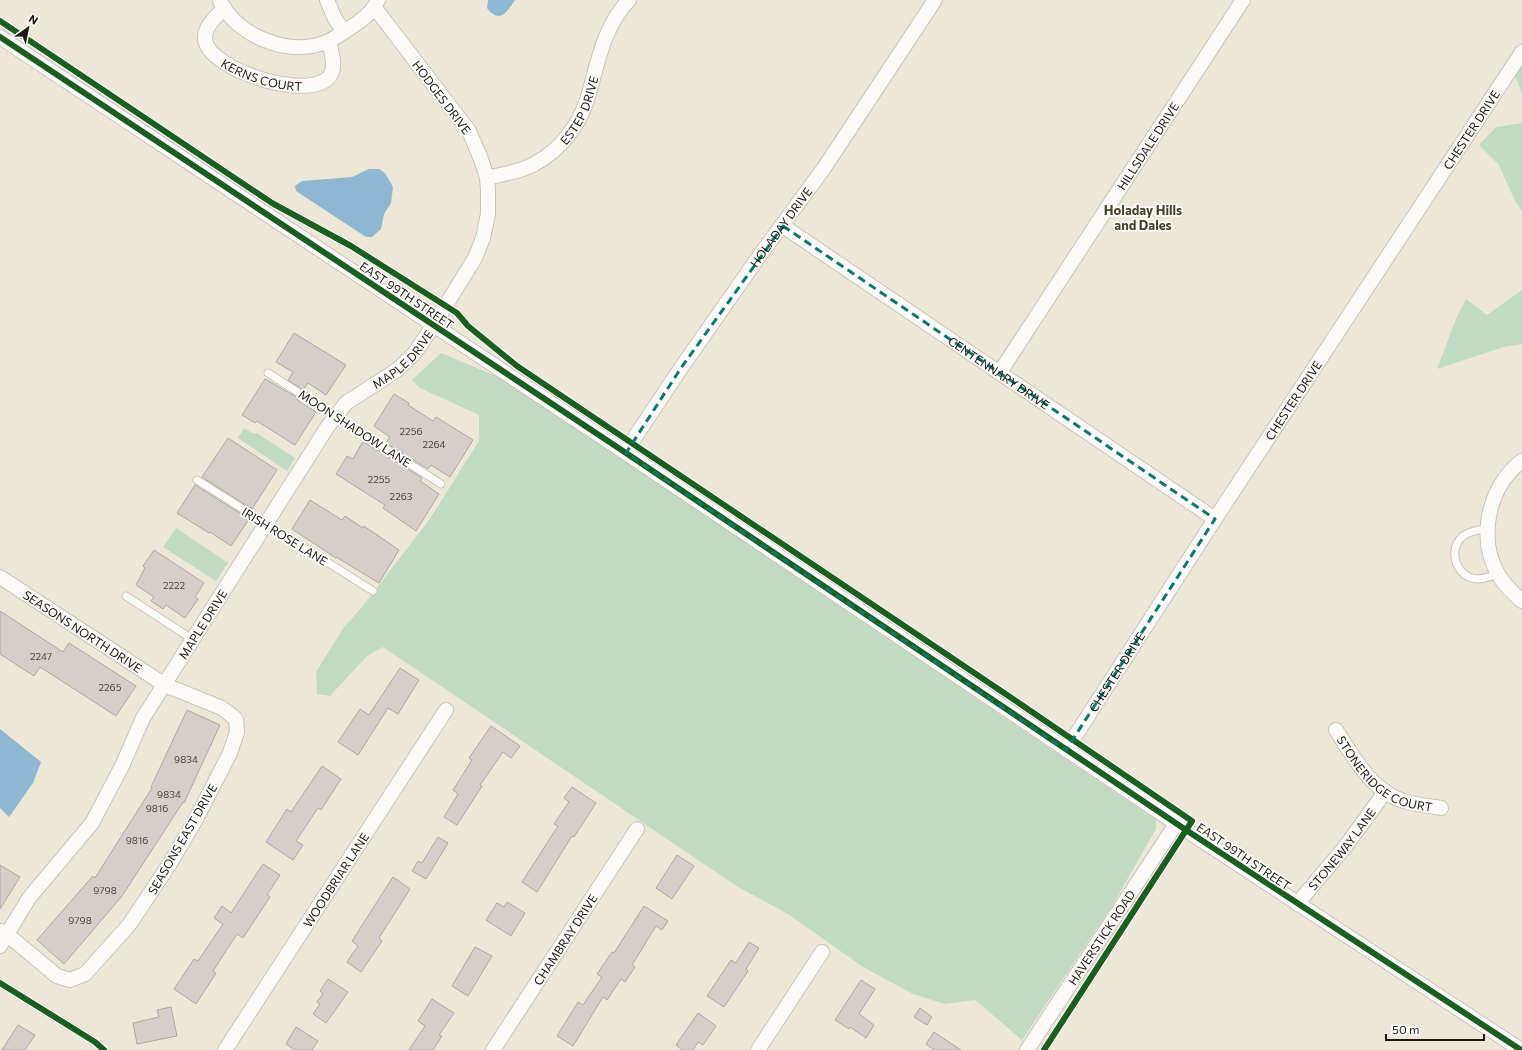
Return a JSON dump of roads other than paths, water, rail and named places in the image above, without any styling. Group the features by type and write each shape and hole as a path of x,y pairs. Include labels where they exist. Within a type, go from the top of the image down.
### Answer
{"street":[{"path":"327,0 335,19 344,32"},
{"name":"ESTEP DRIVE","path":"487,178 517,171 537,163 550,154 567,137 579,119 585,104 606,34 628,0"},
{"name":"HOLADAY DRIVE","path":"626,453 681,368 824,168 935,0"},
{"name":"HILLSDALE DRIVE","path":"1000,372 1243,0"},
{"name":"KERNS COURT","path":"329,41 333,60 333,69 329,77 324,82 317,84 295,85 268,82 240,72 216,57 207,46 205,40 207,30 215,18 221,4 243,28 253,34 270,42 296,46 322,44 329,41 362,20 377,4"},
{"name":"HODGES DRIVE","path":"377,4 469,131 479,153 487,178 488,214 479,248 470,268 433,326"},
{"name":"EAST 99TH STREET","path":"0,37 626,453 1176,824 1297,904 1520,1046"},
{"name":"CHESTER DRIVE","path":"1066,750 1215,519 1522,52"},
{"name":"CENTENNARY DRIVE","path":"783,226 1215,519"},
{"name":"MAPLE DRIVE","path":"2,938 29,898 92,823 122,766 143,718 328,426 346,403 397,370 414,354 433,326"},
{"path":"1522,461 1508,474 1495,495 1490,510 1488,529 1490,550 1498,574 1510,590 1522,601"},
{"name":"SEASONS NORTH DRIVE","path":"0,577 165,685"},
{"name":"SEASONS EAST DRIVE","path":"2,938 57,976 70,980 85,974 129,925 169,866 230,753 238,732 236,719 222,708 165,685"},
{"name":"WOODBRIAR LANE","path":"225,1050 446,710"},
{"name":"STONERIDGE COURT","path":"1336,730 1364,770 1385,792 1404,801 1441,808"},
{"name":"STONEWAY LANE","path":"1297,904 1345,847 1385,792"},
{"name":"HAVERSTICK ROAD","path":"1027,1050 1176,824"},
{"name":"CHAMBRAY DRIVE","path":"493,1050 637,829"},
{"path":"758,1050 822,952"}],"lane":[{"name":"MOON SHADOW LANE","path":"268,372 441,484"},
{"name":"IRISH ROSE LANE","path":"197,480 373,591"},
{"path":"1488,529 1474,530 1461,538 1455,550 1457,565 1460,570 1472,578 1484,578 1498,574"},
{"path":"126,596 192,639"}],"water":[{"path":"488,0 515,0 506,12 499,16 492,13 487,8"},
{"path":"369,169 379,169 385,173 393,187 391,203 384,214 381,229 372,237 366,237 296,191 295,186 302,181 352,177"},
{"path":"0,729 41,762 33,783 9,817 0,808"}],"district":[{"name":"Holaday Hills and Dales","path":"1143,218"}]}
